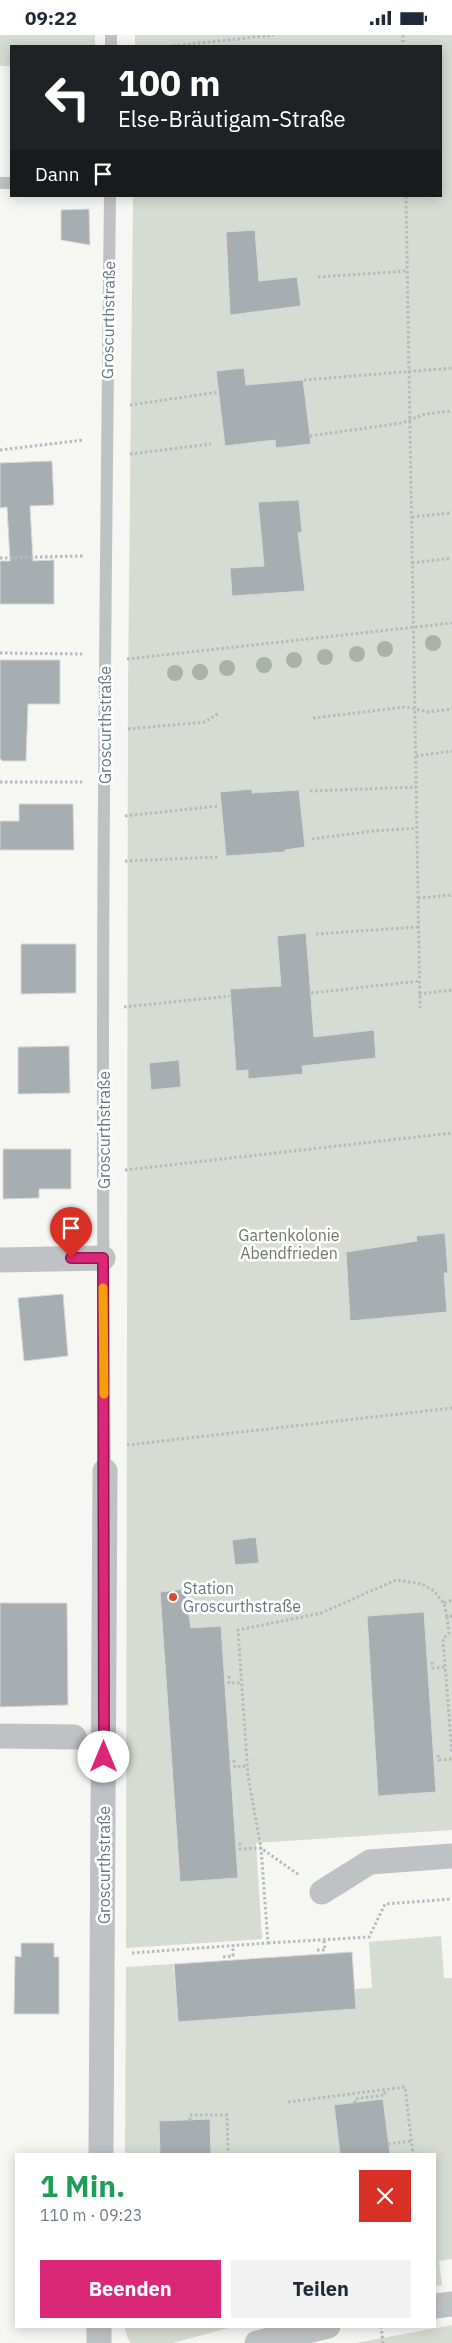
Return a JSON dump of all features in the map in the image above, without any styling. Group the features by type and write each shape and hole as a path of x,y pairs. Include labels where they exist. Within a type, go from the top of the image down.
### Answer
{"street":[{"path":"0,1260 103,1258"},
{"name":"Groscurthstraße","path":"101,2153 104,1955 104,1460"},
{"path":"0,1736 74,1737"},
{"path":"322,1892 370,1862 452,1856"},
{"path":"436,2306 452,2304"},
{"path":"99,2328 99,2343"},
{"path":"257,2343 320,2328"}],"lane":[{"name":"Groscurthstraße","path":"104,1460 104,863 110,197"}],"path":[{"path":"182,45 274,35"},
{"path":"406,197 420,1010"},
{"path":"318,277 407,271"},
{"path":"304,380 452,367"},
{"path":"108,408 218,392"},
{"path":"310,436 402,423 426,414 452,411"},
{"path":"0,450 107,437"},
{"path":"107,457 211,444"},
{"path":"412,517 452,513"},
{"path":"0,557 84,556"},
{"path":"412,563 452,557"},
{"path":"105,662 452,623"},
{"path":"0,653 83,654"},
{"path":"314,718 406,707 428,712 452,709"},
{"path":"105,731 205,722 219,713"},
{"path":"416,756 452,751"},
{"path":"0,782 105,782"},
{"path":"310,791 416,787"},
{"path":"105,818 218,806"},
{"path":"312,839 417,828"},
{"path":"104,863 218,857"},
{"path":"418,898 452,895"},
{"path":"316,934 418,927"},
{"path":"311,993 419,981"},
{"path":"419,993 452,990"},
{"path":"104,1010 230,996"},
{"path":"104,1173 452,1133"},
{"path":"104,1460 452,1407"},
{"path":"268,1943 261,1848 247,1766 238,1630 321,1613 396,1580 422,1584 434,1591 444,1603 450,1617 449,1633 443,1639 452,1754"},
{"path":"444,1603 452,1600"},
{"path":"432,1662 433,1668 446,1667"},
{"path":"229,1676 229,1683 242,1683"},
{"path":"438,1755 439,1760 452,1759"},
{"path":"234,1760 235,1767 247,1766"},
{"path":"240,1843 240,1849 261,1848 322,1892"},
{"path":"104,1955 369,1937 385,1904 452,1899"},
{"path":"318,1950 325,1950 324,1939"},
{"path":"223,1957 233,1956 233,1945"},
{"path":"288,2102 405,2087 414,2153"},
{"path":"355,2103 355,2099 385,2095 385,2090"},
{"path":"190,2120 190,2115 227,2115 228,2153"},
{"path":"388,2144 412,2141"},
{"path":"381,2328 383,2343"}],"green space":[{"path":"0,35 95,35 95,45 10,45 10,66 0,66"},
{"name":"Gartenkolonie Abendfrieden","path":"135,35 452,35 452,1830 256,1843 262,1939 126,1948 128,692 133,197 442,197 442,45 135,45"},
{"path":"441,1936 444,1978 452,1978 452,2259 439,2261 442,2285 436,2286 436,2153 125,2153 126,1967 173,1964 178,2022 356,2009 355,1989 372,1988 369,1942"},
{"path":"452,2325 452,2343 356,2343"},
{"path":"125,2328 229,2328 173,2343 131,2343"}],"building":[{"path":"89,209 90,245 61,240 61,210"},
{"path":"255,230 259,281 297,277 301,306 230,315 226,232"},
{"path":"244,368 246,385 303,380 311,444 276,448 275,440 225,446 216,371"},
{"path":"52,461 54,505 30,506 33,561 54,560 54,604 0,604 0,561 10,561 7,507 0,508 0,463"},
{"path":"299,500 302,532 298,533 305,591 232,596 230,568 264,566 258,502"},
{"path":"0,660 60,660 60,704 28,704 26,761 2,761 0,758"},
{"path":"252,789 252,793 299,790 305,847 285,850 285,852 226,856 220,792"},
{"path":"19,804 73,804 74,850 0,850 0,821 19,821"},
{"path":"306,933 314,1037 374,1030 376,1058 302,1066 303,1074 248,1079 248,1070 236,1071 230,989 281,986 277,936"},
{"path":"21,944 76,944 76,993 21,994"},
{"path":"69,1046 70,1093 18,1094 18,1047"},
{"path":"179,1060 181,1087 151,1090 149,1063"},
{"path":"3,1149 71,1149 71,1189 39,1189 39,1198 3,1199"},
{"path":"445,1233 448,1273 444,1273 447,1312 350,1321 346,1252 417,1241 416,1236"},
{"path":"63,1294 68,1356 24,1361 18,1298"},
{"path":"256,1537 259,1563 235,1565 232,1540"},
{"path":"185,1589 191,1628 221,1626 238,1878 180,1882 160,1592"},
{"path":"0,1603 67,1603 68,1705 0,1707"},
{"path":"424,1612 436,1792 378,1796 367,1616"},
{"path":"21,1943 54,1943 54,1957 59,1957 59,2014 14,2014 15,1956 21,1957"},
{"path":"352,1952 356,2009 178,2022 174,1964"},
{"path":"383,2099 390,2153 340,2153 334,2105"},
{"path":"210,2119 211,2153 160,2153 159,2121"}],"slow traffic":[{"path":"103,1288 104,1394"}],"place":[{"name":"Station Groscurthstraße","path":"173,1597"}],"route":[{"path":"71,1258 103,1258 105,1471 104,1757"}]}
